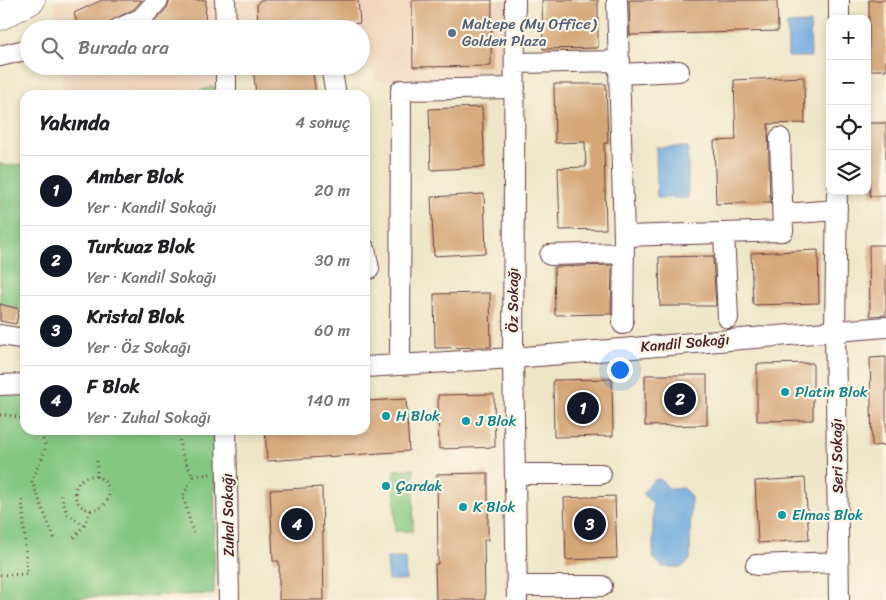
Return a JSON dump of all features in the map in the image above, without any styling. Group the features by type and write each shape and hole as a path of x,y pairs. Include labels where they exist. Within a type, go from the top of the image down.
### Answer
{"highway":[{"path":"0,16 31,0"}],"street":[{"path":"137,20 158,0"},
{"path":"225,0 226,20"},
{"name":"Öz Sokağı","path":"515,0 513,358 517,593"},
{"path":"617,0 624,245 623,324"},
{"path":"839,0 839,15"},
{"path":"0,56 20,51"},
{"path":"515,63 679,71"},
{"path":"226,75 226,90"},
{"path":"333,75 335,90"},
{"path":"400,365 401,90 515,88"},
{"path":"550,256 724,233 783,230 780,138"},
{"path":"783,214 837,201"},
{"name":"Seri Sokağı","path":"837,201 836,330 839,600"},
{"path":"724,233 728,318"},
{"name":"Kandil Sokağı","path":"370,367 513,358 886,327"},
{"path":"0,335 20,337"},
{"path":"0,385 20,384"},
{"name":"Zuhal Sokağı","path":"226,435 229,600"},
{"path":"516,474 601,474"},
{"path":"756,565 838,562"},
{"path":"517,593 602,586"}],"path":[{"path":"0,415 8,414 20,418"},
{"path":"40,435 45,445 45,455 33,473 32,482 55,540"},
{"path":"179,435 181,452 193,476"},
{"path":"97,461 97,477"},
{"path":"193,476 228,472"},
{"path":"92,476 106,483 109,493 102,507 91,510 86,509 77,501 76,490 82,480 92,476"},
{"path":"193,476 183,496 193,533"},
{"path":"61,496 67,514 84,525"},
{"path":"0,575 27,574 22,498"},
{"path":"74,538 84,525 91,510"}],"shaded area":[{"path":"61,0 510,0 509,77 377,81 370,63 370,20 56,20 55,3"},
{"path":"62,75 221,75 220,90 63,90"}],"green space":[{"path":"214,86 214,90 202,90"},
{"path":"0,163 6,166 20,164 20,309 0,304"},
{"path":"0,392 20,392 20,435 215,435 214,594 0,600"},
{"path":"414,469 413,531 395,531 394,470"}],"water":[{"path":"810,23 811,57 788,57 787,24"},
{"path":"656,147 688,147 688,198 657,198"},
{"path":"660,479 670,489 684,488 691,497 690,560 682,567 662,567 653,558 653,503 644,495 644,491 654,480"},
{"path":"387,558 405,558 406,580 388,580"}],"building":[{"path":"102,0 142,0 134,9 113,20 76,20 74,13"},
{"path":"170,0 206,0 205,20 156,20 167,8"},
{"path":"260,0 358,0 360,20 258,20 257,5"},
{"name":"Maltepe (My Office) Golden Plaza","path":"412,0 492,0 491,66 413,67"},
{"path":"542,0 598,0 598,48 543,49"},
{"path":"629,0 777,0 778,31 630,35"},
{"path":"869,0 886,0 886,70 871,70 871,15 869,15"},
{"path":"254,75 313,75 315,90 255,90"},
{"path":"804,77 805,123 768,124 770,202 716,204 714,141 736,140 734,80"},
{"path":"554,84 606,84 608,143 604,143 606,229 560,230 558,168 586,167 585,142 555,143"},
{"path":"482,107 485,167 431,170 429,109"},
{"path":"871,123 886,123 886,196 870,196"},
{"path":"484,194 486,253 434,256 431,197"},
{"path":"869,245 886,245 886,315 870,316"},
{"path":"818,250 819,303 753,305 751,253"},
{"path":"713,256 716,306 660,306 659,257"},
{"path":"612,265 611,314 555,315 554,267"},
{"path":"490,293 491,347 435,348 434,294"},
{"path":"0,304 19,309 16,324 0,321"},
{"path":"886,357 886,445 872,446 870,358"},
{"name":"Platin Blok","path":"813,363 813,420 757,421 757,364"},
{"path":"645,375 707,375 707,425 645,426"},
{"path":"612,379 613,436 554,437 553,380"},
{"name":"J Blok","path":"494,394 495,447 439,449 438,395"},
{"path":"406,399 409,451 267,461 265,435 370,435 370,401"},
{"path":"488,473 488,540 484,540 485,600 436,600 435,564 438,564 437,474"},
{"name":"Elmas Blok","path":"805,478 809,540 758,543 755,481"},
{"path":"322,487 324,600 279,600 279,561 273,561 270,490"},
{"path":"615,496 617,558 566,560 564,498"}],"place":[{"name":"Maltepe (My Office) Golden Plaza","path":"452,33"},
{"name":"Platin Blok","path":"785,392"},
{"name":"Turkuaz Blok","path":"680,399"},
{"name":"Amber Blok","path":"583,408"},
{"name":"H Blok","path":"386,416"},
{"name":"J Blok","path":"466,421"},
{"name":"Çardak","path":"386,486"},
{"name":"K Blok","path":"463,507"},
{"name":"Elmas Blok","path":"782,515"},
{"name":"F Blok","path":"297,524"},
{"name":"Kristal Blok","path":"590,524"}]}
